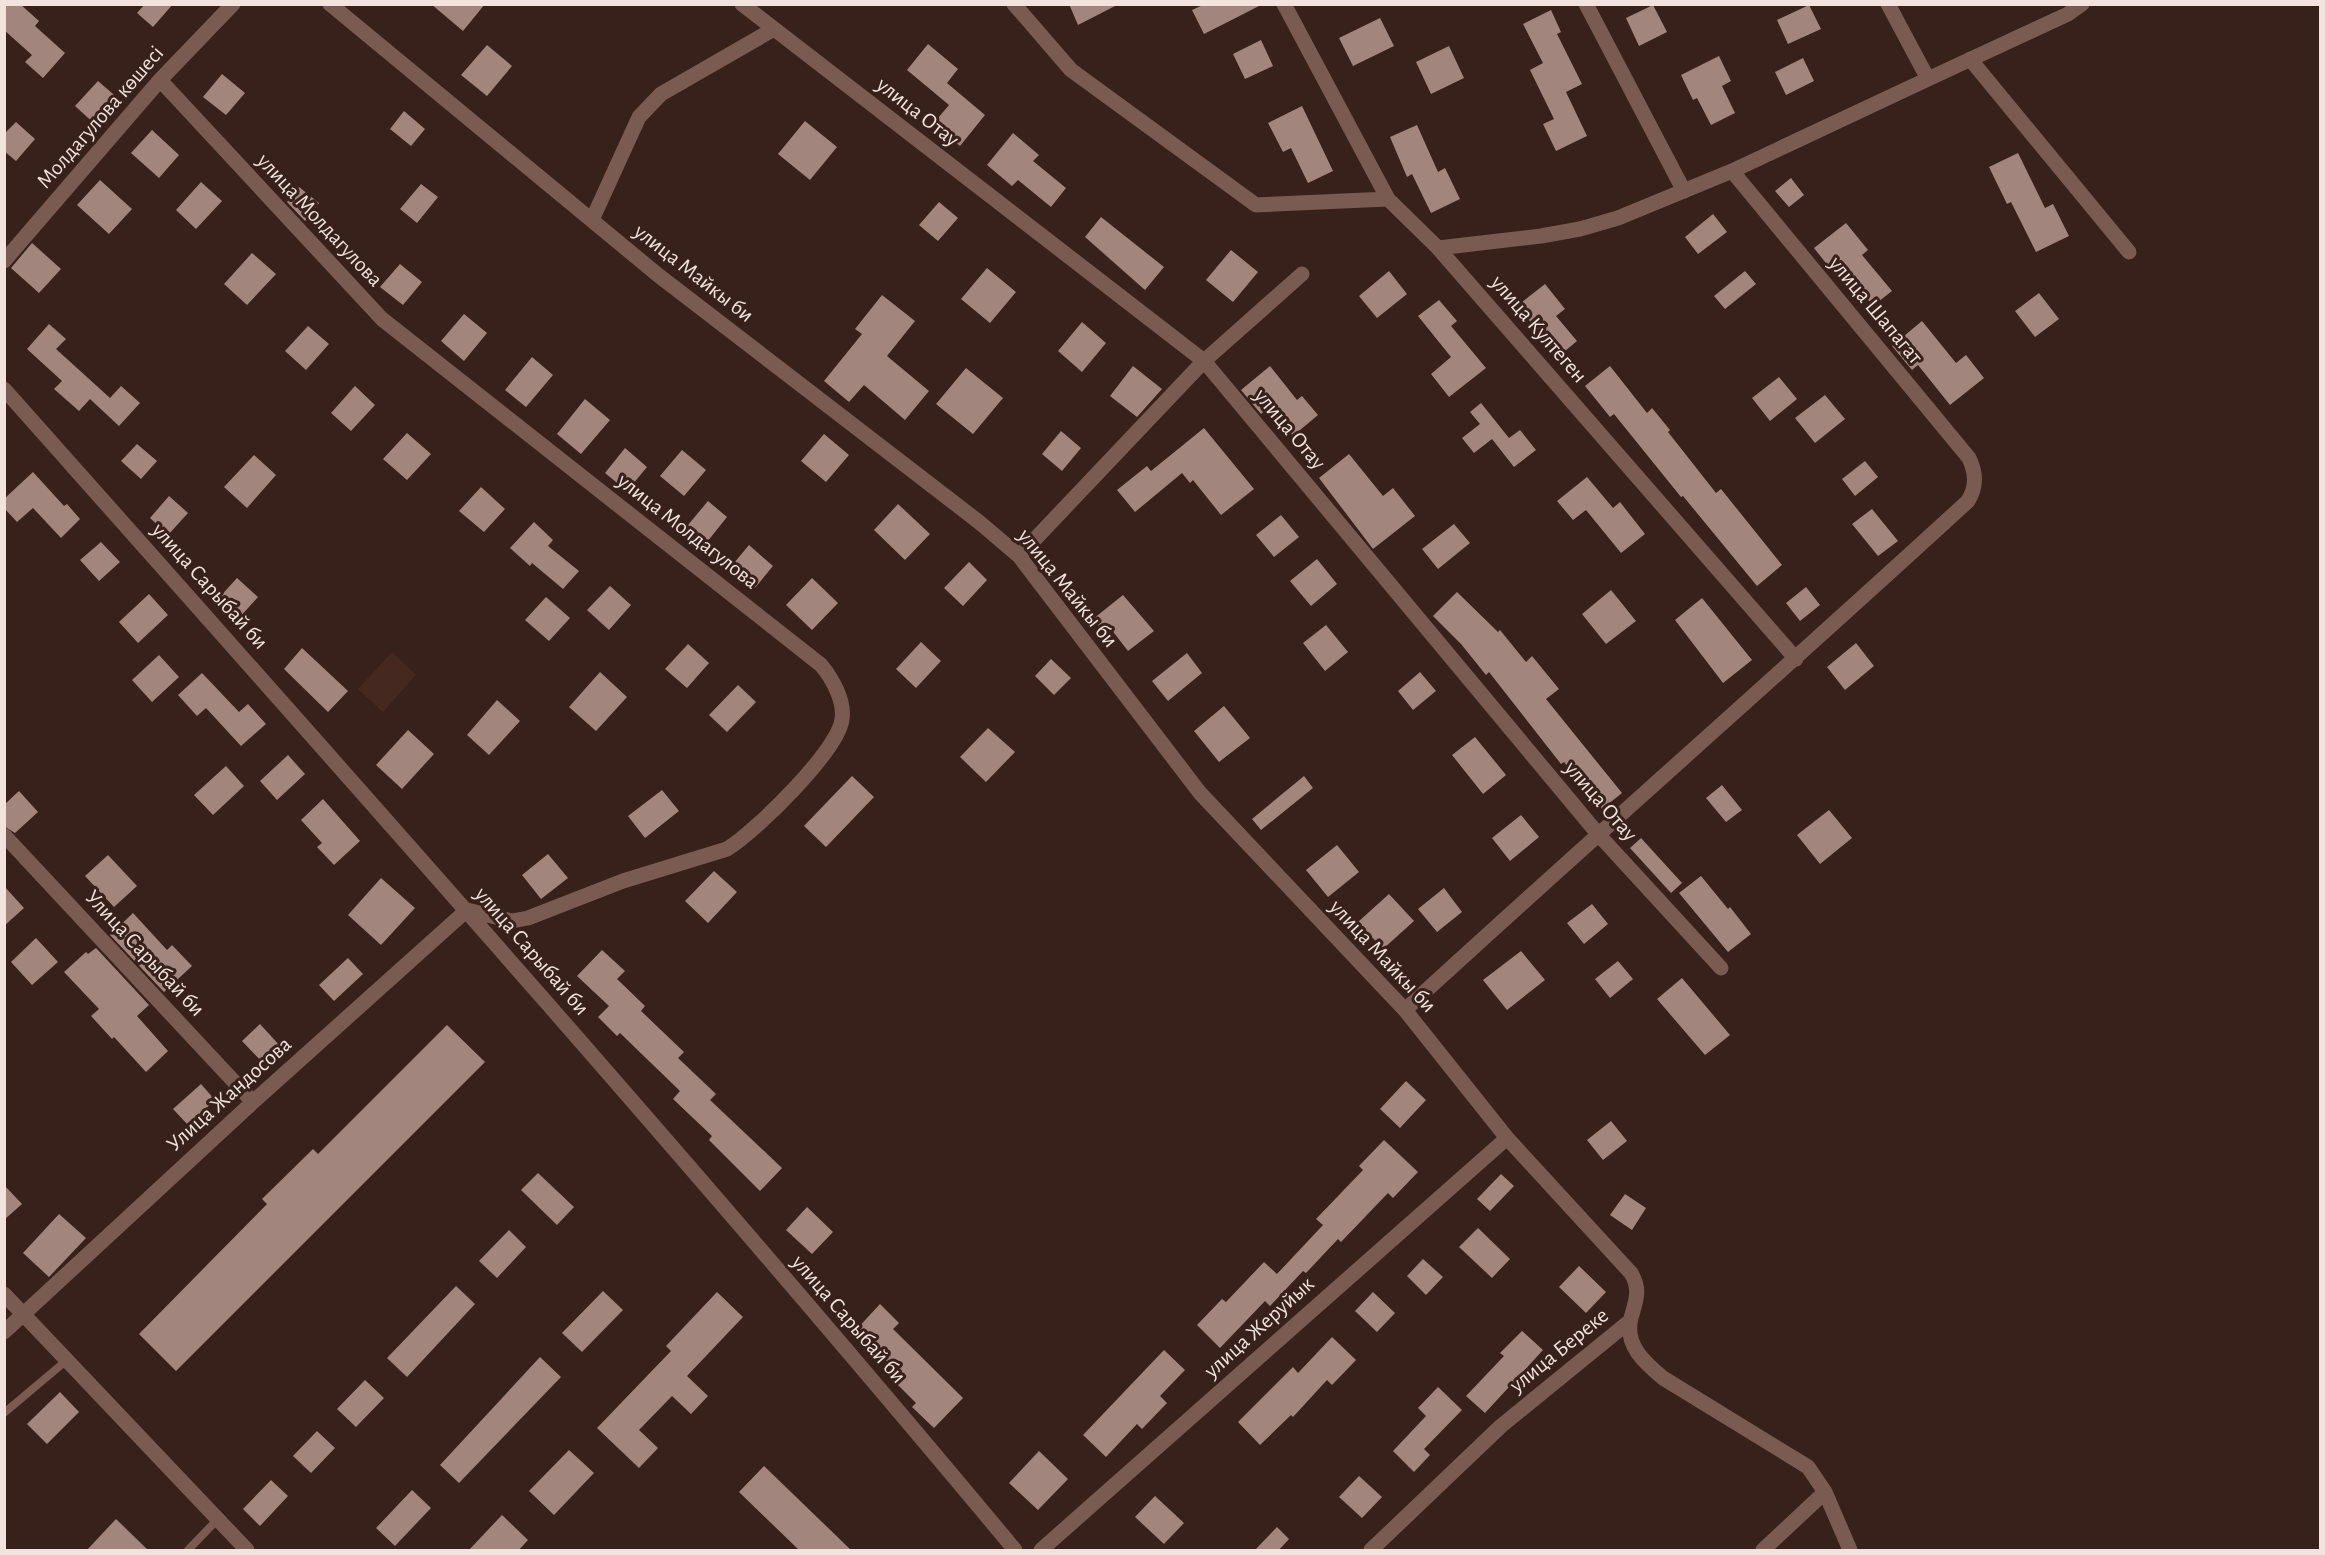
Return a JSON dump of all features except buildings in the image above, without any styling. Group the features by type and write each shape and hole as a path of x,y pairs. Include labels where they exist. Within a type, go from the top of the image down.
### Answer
{"street":[{"name":"Молдагулова көшесі","path":"4,261 160,80 233,4"},
{"name":"улица Майкы би","path":"330,4 658,275 979,522 1019,556 1200,793 1405,1010 1507,1138 1631,1273 1638,1291 1630,1321"},
{"name":"улица Отау","path":"742,4 1204,361 1598,834 1721,968"},
{"path":"1014,4 1071,70 1256,205 1388,199"},
{"name":"улица Култеген","path":"1284,4 1388,199 1438,248 1796,659"},
{"path":"1586,4 1684,190"},
{"path":"1888,4 1928,79"},
{"path":"1438,248 1541,236 1580,229 1618,218 1732,171 1970,59 2066,9 2082,4"},
{"path":"592,220 639,117 661,94 774,29"},
{"path":"1970,59 2128,252"},
{"name":"улица Молдагулова","path":"160,80 382,319 821,664 831,677 842,710 843,720 839,730 801,783 741,840 727,849 623,881 528,918 512,921 467,910"},
{"name":"улица Шапагат","path":"1732,171 1969,458 1974,470 1974,491 1968,501 1796,659"},
{"path":"1019,556 1204,361 1302,274"},
{"name":"улица Сарыбай би","path":"4,389 467,910 880,1388 1015,1551"},
{"path":"1405,1010 1598,834 1796,659"},
{"name":"Улица Сарыбай би","path":"4,835 253,1102"},
{"name":"Улица Жандосова","path":"4,1332 253,1102 467,910"},
{"name":"улица Жеруйык","path":"1041,1551 1507,1138"},
{"path":"4,1294 247,1551"},
{"name":"улица Береке","path":"1630,1321 1633,1346 1643,1362 1663,1378 1809,1467 1825,1492 1850,1551"},
{"name":"улица Береке","path":"1371,1551 1500,1426 1630,1321"},
{"path":"1763,1551 1825,1492"}],"lane":[{"path":"4,1413 67,1360"},
{"path":"188,1551 217,1520"}],"shaded area":[{"path":"392,652 416,675 383,712 358,689"}]}
